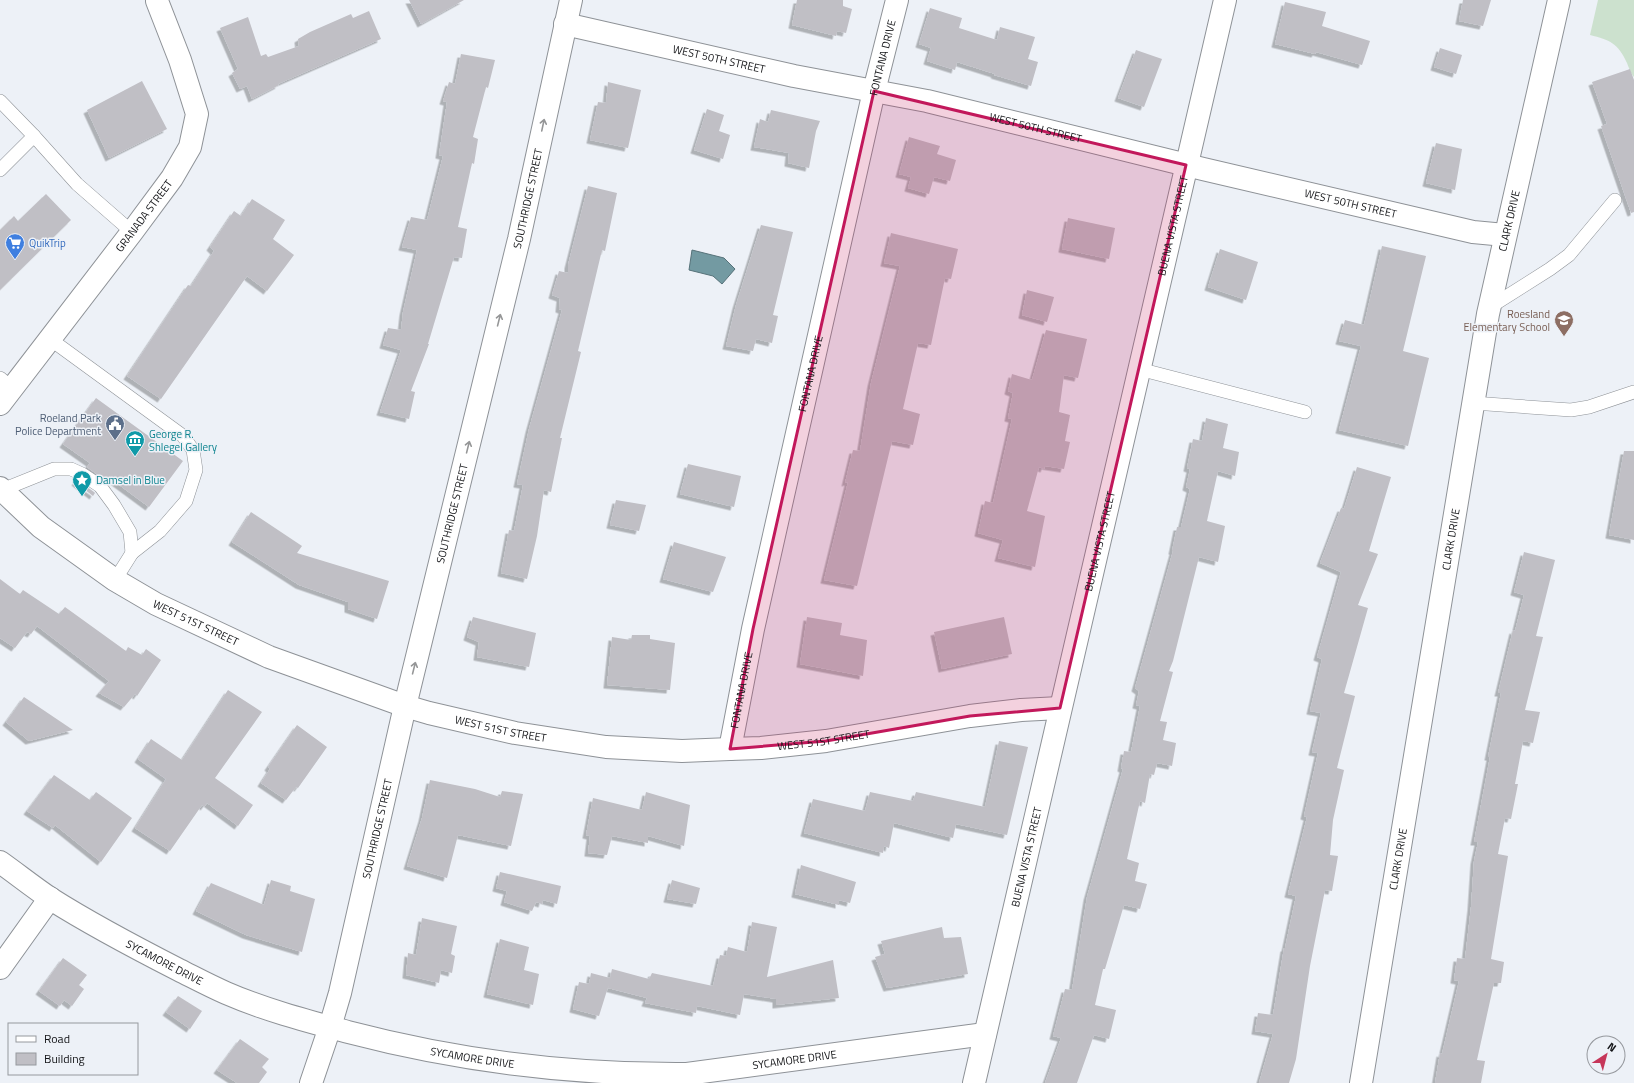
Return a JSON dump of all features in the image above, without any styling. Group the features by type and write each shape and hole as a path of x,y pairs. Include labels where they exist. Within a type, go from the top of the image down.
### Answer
{"street":[{"name":"SOUTHRIDGE STREET","path":"310,1083 330,1027 340,992 405,706 519,239 570,0"},
{"name":"FONTANA DRIVE","path":"730,749 753,629 874,91 897,0"},
{"name":"BUENA VISTA STREET","path":"974,1083 1225,0"},
{"name":"CLARK DRIVE","path":"1361,1083 1490,307 1559,0"},
{"name":"GRANADA STREET","path":"4,390 50,339 132,232 172,178 190,147 196,114 180,60 157,1"},
{"name":"WEST 50TH STREET","path":"565,24 794,76 927,101 1186,165 1473,232 1506,235"},
{"name":"WEST 51ST STREET","path":"1,489 41,527 115,580 156,604 269,657 405,706 515,733 606,746 682,751 761,748 826,741 970,716 1021,710 1060,708"},
{"name":"SYCAMORE DRIVE","path":"0,862 50,898 133,947 226,993 270,1010 395,1044 486,1061 654,1078 985,1034"},
{"path":"0,968 50,898"}],"lane":[{"path":"0,101 77,184 132,232"},
{"path":"0,170 34,136"},
{"path":"1490,307 1550,269 1569,255 1615,200"},
{"path":"50,339 183,436 193,450 196,470 186,501 160,531 132,553 115,580"},
{"path":"1139,369 1305,412"},
{"path":"1474,403 1571,410 1589,407 1634,392"},
{"path":"1,489 54,469 71,469 82,474 100,486 114,505 130,532 132,553"}],"highlighted area":[{"path":"874,91 1186,165 1060,708 970,716 826,741 730,749 753,629"}],"green space":[{"path":"1598,0 1634,0 1634,77 1624,56 1613,43 1590,35"}],"water":[{"path":"692,250 724,258 735,269 722,284 713,276 689,270"}],"building":[{"path":"409,0 464,0 421,24"},
{"path":"797,0 843,0 843,6 852,9 846,33 837,31 836,36 792,25"},
{"path":"1463,0 1491,0 1483,26 1459,21"},
{"path":"1285,2 1326,12 1322,26 1370,41 1362,65 1316,52 1315,54 1275,44"},
{"path":"930,8 962,18 959,28 997,40 1000,27 1035,37 1028,59 1038,62 1031,86 957,62 955,70 927,61 931,48 919,44"},
{"path":"369,11 381,39 278,84 279,85 252,99 247,86 240,89 232,73 238,69 220,28 248,17 261,56 266,54 268,57 299,46 298,39 310,32 351,14 353,18"},
{"path":"1440,48 1462,55 1456,74 1434,67"},
{"path":"1136,50 1162,59 1144,107 1118,98"},
{"path":"461,54 495,60 488,88 486,87 473,137 478,139 474,164 472,163 458,227 467,229 462,258 454,257 429,344 411,391 415,392 409,419 380,412 401,350 383,345 388,328 401,330 403,312 417,250 402,247 411,217 427,220 443,156 439,155 447,102 443,101 449,82 455,84"},
{"path":"1630,69 1634,80 1634,212 1631,213 1601,126 1607,124 1592,82"},
{"path":"142,81 167,129 109,158 87,110"},
{"path":"608,82 641,90 628,148 590,140 598,102 606,103"},
{"path":"707,109 724,115 719,131 730,135 723,159 694,150"},
{"path":"771,110 820,121 816,131 809,168 788,163 789,153 754,147 760,119 768,122"},
{"path":"909,137 940,146 937,154 956,160 950,181 934,177 929,194 908,188 911,177 899,174"},
{"path":"1436,143 1462,149 1455,190 1426,183"},
{"path":"588,186 617,193 605,251 602,250 578,351 581,352 560,438 562,438 551,492 544,490 537,536 527,579 501,573 509,530 514,531 523,485 517,484 529,429 562,310 559,309 560,298 552,295 559,271 568,273 568,265"},
{"name":"QuikTrip","path":"46,194 71,220 0,290 0,230 14,216 18,221"},
{"path":"252,199 285,220 273,239 294,255 267,291 247,276 161,399 127,376 188,285 191,286 214,251 210,247 234,211 241,216"},
{"path":"1068,218 1115,228 1109,259 1062,249"},
{"path":"761,225 793,232 773,315 778,316 772,343 756,339 753,351 726,346 736,305"},
{"path":"891,233 958,249 951,279 945,278 931,345 918,343 903,409 920,414 913,445 892,441 857,586 824,580 848,482 845,483 853,450 860,451 871,383 900,266 884,263"},
{"path":"1382,246 1426,256 1403,351 1429,358 1408,446 1339,430 1361,346 1339,341 1345,320 1364,325"},
{"path":"1220,249 1258,262 1246,300 1208,287"},
{"path":"1027,290 1054,297 1047,322 1022,315"},
{"path":"1046,330 1087,339 1078,378 1064,375 1059,412 1070,415 1065,441 1070,442 1064,469 1045,466 1044,469 1039,467 1027,511 1045,516 1035,567 998,558 1003,540 978,533 985,501 993,503 1012,419 1008,418 1013,393 1008,391 1012,374 1032,380"},
{"path":"96,398 183,461 149,507 107,476 105,480 87,467 90,463 63,444"},
{"path":"1206,418 1228,424 1223,448 1239,452 1235,476 1218,471 1207,521 1225,526 1218,562 1199,557 1173,661 1169,671 1173,672 1160,721 1167,722 1163,740 1176,743 1172,766 1157,763 1154,775 1150,774 1145,803 1140,801 1127,859 1139,863 1135,881 1147,884 1140,909 1124,905 1105,969 1103,969 1095,1005 1116,1010 1109,1039 1094,1035 1077,1083 1045,1083 1061,1038 1053,1036 1065,989 1072,990 1087,897 1123,769 1121,768 1124,751 1131,752 1140,706 1136,705 1139,691 1135,688 1173,551 1177,527 1181,527 1190,489 1186,487 1190,469 1187,468 1193,439 1202,441"},
{"path":"1624,451 1634,451 1634,540 1609,535"},
{"path":"688,464 741,476 734,507 680,494"},
{"path":"1357,467 1391,477 1369,551 1378,554 1358,605 1368,608 1344,693 1355,696 1337,768 1344,770 1333,820 1330,855 1338,856 1332,891 1325,890 1310,966 1296,1059 1289,1083 1259,1083 1273,1034 1255,1031 1258,1013 1273,1015 1284,948 1296,896 1288,894 1307,817 1304,816 1318,753 1312,752 1321,713 1310,711 1322,659 1317,657 1341,572 1320,563 1341,508 1344,509"},
{"path":"77,480 95,493 93,496 75,482"},
{"path":"616,500 646,505 639,531 610,525"},
{"path":"251,512 302,546 297,553 389,581 377,619 348,609 348,602 299,585 232,542"},
{"path":"674,542 726,557 713,592 663,579"},
{"path":"1524,552 1555,560 1536,636 1543,637 1525,710 1540,712 1533,743 1523,741 1515,784 1518,784 1511,819 1505,818 1498,854 1508,856 1491,959 1504,962 1501,983 1494,983 1477,1060 1485,1061 1481,1083 1435,1083 1440,1053 1442,1054 1459,981 1454,980 1457,958 1465,959 1471,907 1474,861 1478,842 1474,842 1490,757 1488,757 1501,693 1498,693 1513,630 1515,631 1524,595 1514,592"},
{"path":"0,579 20,594 23,590 59,614 65,607 126,651 128,647 142,655 146,649 161,660 137,696 135,694 124,707 99,693 109,681 37,626 31,634 27,632 15,648 0,638"},
{"path":"473,617 536,633 529,667 477,657 479,642 467,637"},
{"path":"807,617 842,623 840,635 867,640 863,676 800,664"},
{"path":"1004,617 1012,654 942,669 934,632"},
{"path":"632,635 650,635 650,639 675,643 670,690 607,685 612,637 631,640"},
{"path":"228,690 262,712 215,778 253,805 238,826 207,803 204,807 202,805 170,851 135,828 166,779 138,759 151,739 182,760"},
{"path":"24,697 73,730 29,741 6,722"},
{"path":"297,725 327,747 298,788 296,787 286,800 261,783 270,769 268,767"},
{"path":"999,741 1028,747 1007,835 956,824 953,838 894,823 889,848 884,846 883,853 804,833 813,799 865,811 870,792 913,801 916,792 985,807"},
{"path":"54,775 90,800 96,792 132,818 101,862 55,825 53,828 27,811"},
{"path":"430,780 475,789 500,797 502,791 523,794 511,846 458,835 447,878 407,866 422,818"},
{"path":"646,792 690,805 684,846 648,836 648,843 612,836 607,855 588,853 590,836 586,835 593,798 642,810"},
{"path":"801,865 856,882 850,903 839,900 839,905 795,894"},
{"path":"500,872 561,886 557,904 543,900 542,904 536,902 532,911 504,902 507,891 496,888"},
{"path":"271,880 291,886 290,891 315,899 302,952 246,935 196,911 211,883 264,905"},
{"path":"672,880 700,888 696,904 667,899"},
{"path":"422,918 457,926 451,954 455,956 452,973 441,970 439,983 406,975 408,953 416,955"},
{"path":"752,922 777,927 767,977 833,960 839,998 776,1005 776,999 744,994 740,1015 697,1006 696,1013 645,1003 647,998 608,988 609,984 599,1016 573,1009 579,982 589,984 591,973 610,978 612,969 649,979 652,973 713,986 720,955 726,956 728,947 747,952"},
{"path":"942,927 944,938 961,937 968,974 887,988 875,957 885,954 881,941"},
{"path":"500,939 529,947 524,970 539,974 533,1005 487,994"},
{"path":"63,958 87,975 79,985 84,989 72,1006 64,1000 60,1006 39,991"},
{"path":"178,996 202,1011 190,1029 166,1012"},
{"path":"240,1039 269,1059 262,1067 267,1072 259,1083 237,1083 217,1070"}],"place":[{"name":"QuikTrip","path":"15,260"},
{"name":"Roesland Elementary School","path":"1564,337"},
{"name":"Roeland Park Police Department","path":"115,441"},
{"name":"George R. Shlegel Gallery","path":"135,457"},
{"name":"Damsel in Blue","path":"82,497"}]}
